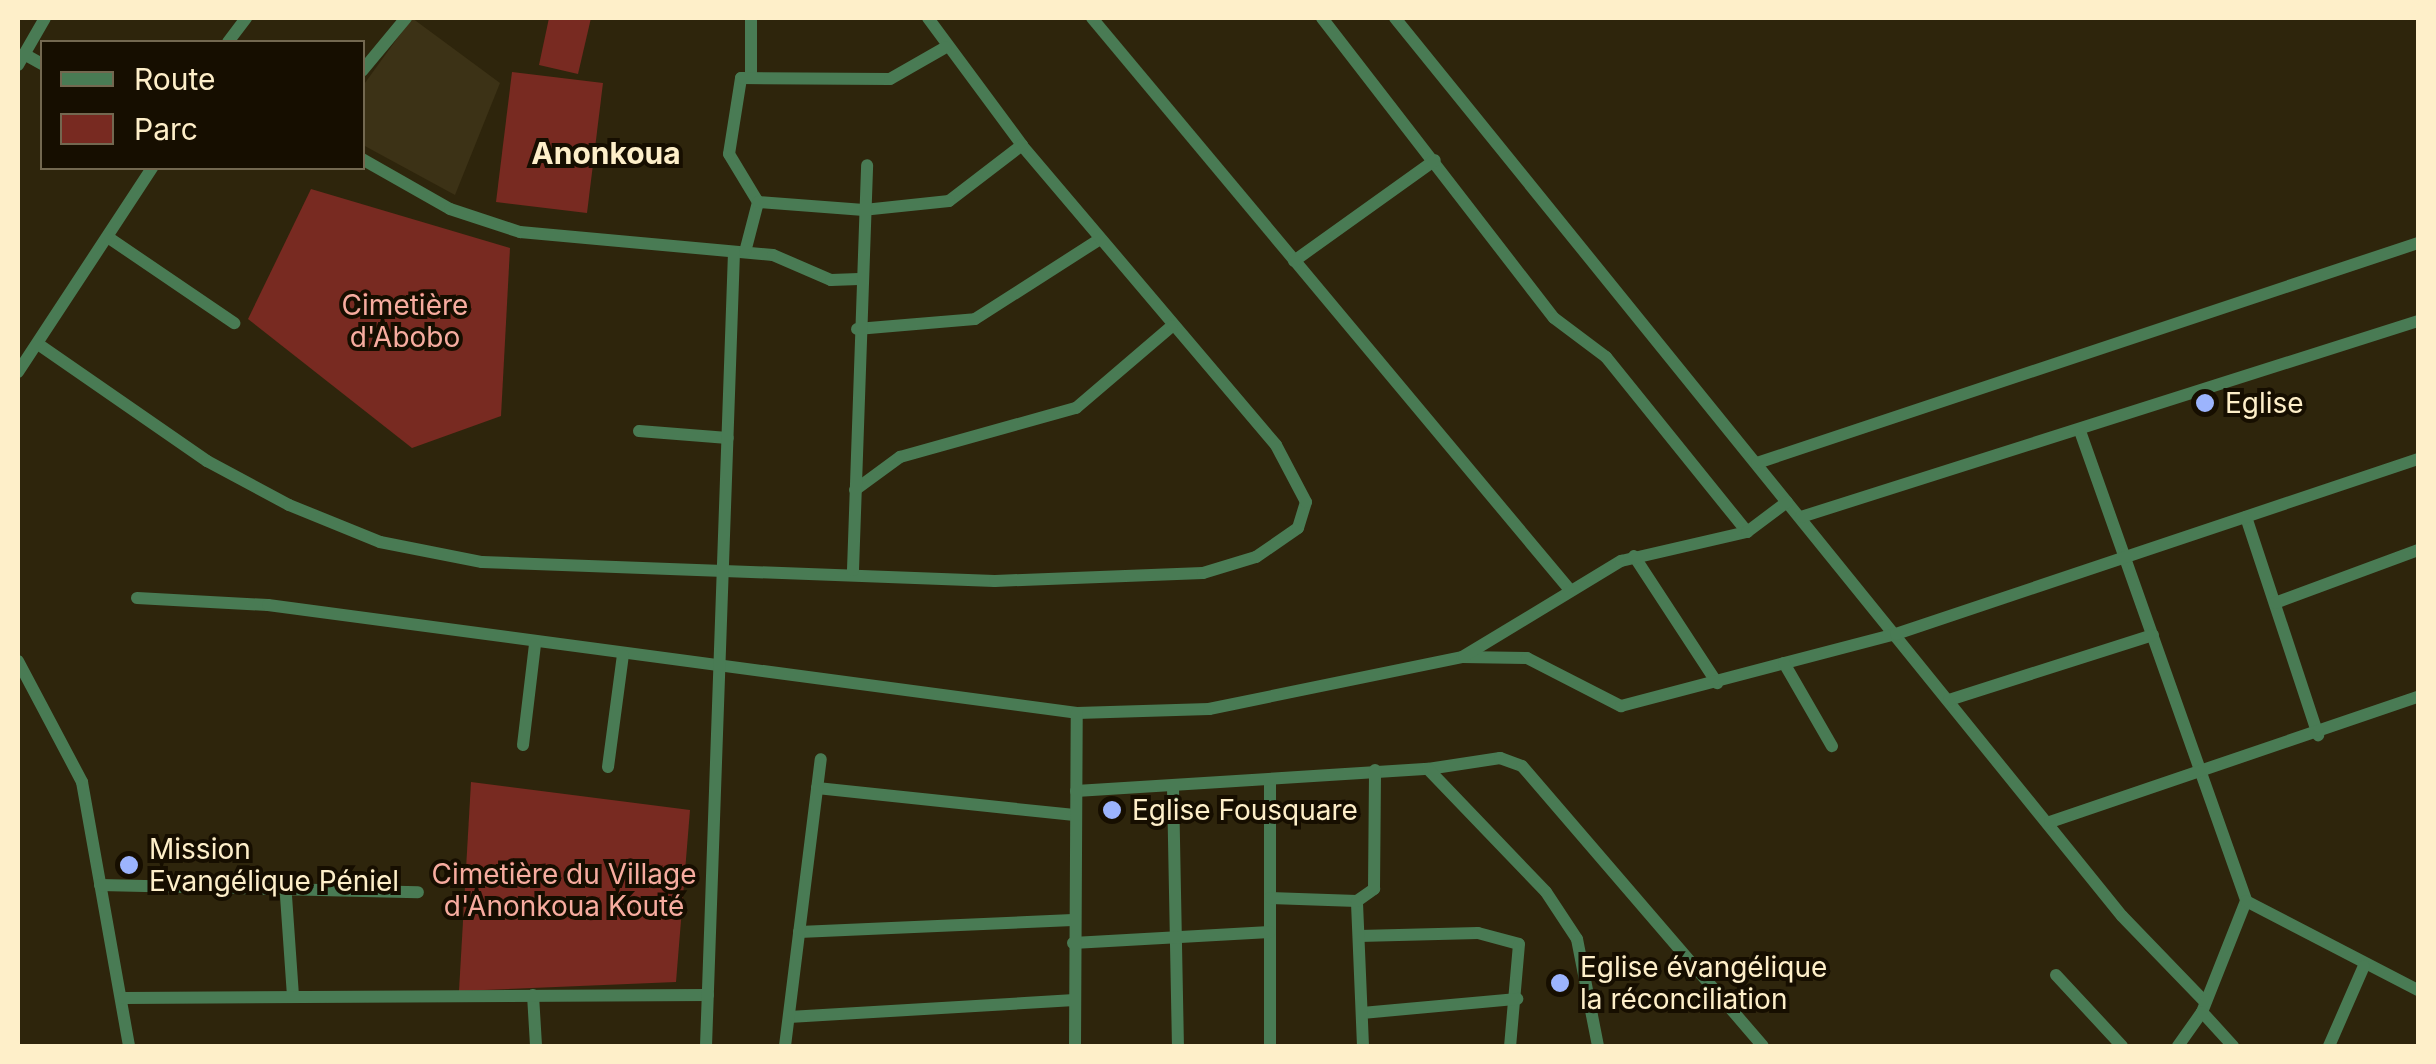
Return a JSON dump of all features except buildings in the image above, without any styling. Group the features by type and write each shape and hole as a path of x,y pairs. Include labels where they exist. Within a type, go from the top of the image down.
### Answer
{"street":[{"path":"21,60 45,18"},
{"path":"230,40 246,18"},
{"path":"365,66 406,18"},
{"path":"751,76 752,18"},
{"path":"38,344 207,461 344,530 525,567 723,572 853,570 995,581 1203,573 1286,542 1304,515 1303,491 1276,445 1097,241 946,47 928,18"},
{"path":"1092,18 1570,590"},
{"path":"1322,18 1554,318 1606,357 1747,532"},
{"path":"1395,18 2233,1046"},
{"path":"758,202 729,154 736,84 751,76 890,79 946,47"},
{"path":"758,202 864,210 949,201 1022,145"},
{"path":"1294,261 1435,160"},
{"path":"365,161 450,210 520,232 793,258 831,280 859,279"},
{"path":"853,570 857,329 868,165"},
{"path":"18,372 112,240 151,170"},
{"path":"706,1046 728,438 740,252 758,202"},
{"path":"112,240 234,323"},
{"path":"857,329 975,319 1097,241"},
{"path":"1757,463 2418,243"},
{"path":"1801,517 2418,322"},
{"path":"855,490 910,453 1076,408 1172,326"},
{"path":"639,431 728,438"},
{"path":"2080,431 2246,901 2364,966 2418,990"},
{"path":"137,598 268,605 535,645 1077,713 1208,708 1462,657 1527,658 1621,706 1896,634 2418,459"},
{"path":"1462,657 1570,590 1634,556 1747,532 1787,502"},
{"path":"2246,517 2318,735"},
{"path":"2274,603 2418,550"},
{"path":"1634,556 1716,683"},
{"path":"1949,700 2153,635"},
{"path":"523,745 535,645"},
{"path":"608,768 623,656"},
{"path":"18,660 82,782 124,998 129,1046"},
{"path":"1784,663 1832,746"},
{"path":"2050,822 2318,735 2418,698"},
{"path":"1075,1046 1077,713"},
{"path":"1076,791 1270,783 1375,770 1428,769 1500,758 1522,766 1763,1046"},
{"path":"785,1046 821,759"},
{"path":"1428,769 1569,926 1586,964 1598,1046"},
{"path":"1270,898 1357,900 1374,889 1375,770"},
{"path":"1270,783 1270,1046"},
{"path":"817,788 1075,815"},
{"path":"1173,788 1178,1046"},
{"path":"100,885 286,896 418,892"},
{"path":"286,896 293,995"},
{"path":"1357,900 1363,1046"},
{"path":"2178,1046 2203,1006 2246,901"},
{"path":"799,932 1073,920"},
{"path":"1073,944 1270,932"},
{"path":"1358,936 1506,938 1523,952 1510,1046"},
{"path":"2329,1046 2364,966"},
{"path":"2056,975 2122,1046"},
{"path":"533,995 536,1046"},
{"path":"124,998 708,995"},
{"path":"1362,1013 1517,999"},
{"path":"788,1018 1074,1000"}],"shaded area":[{"path":"412,18 500,83 455,195 365,146 365,83"}],"green space":[{"path":"549,18 591,18 578,74 539,65"},
{"path":"512,72 603,83 587,213 496,202"},
{"name":"Cimetière d'Abobo","path":"311,189 510,248 501,416 412,448 248,319"},
{"name":"Cimetière du Village d'Anonkoua Kouté","path":"471,782 690,810 676,982 459,991"}],"place":[{"name":"Eglise","path":"2205,403"},
{"name":"Eglise Fousquare","path":"1112,810"},
{"name":"Mission Evangélique Péniel","path":"129,865"},
{"name":"Eglise évangélique la réconciliation","path":"1560,983"}],"district":[{"name":"Anonkoua","path":"606,153"}]}
